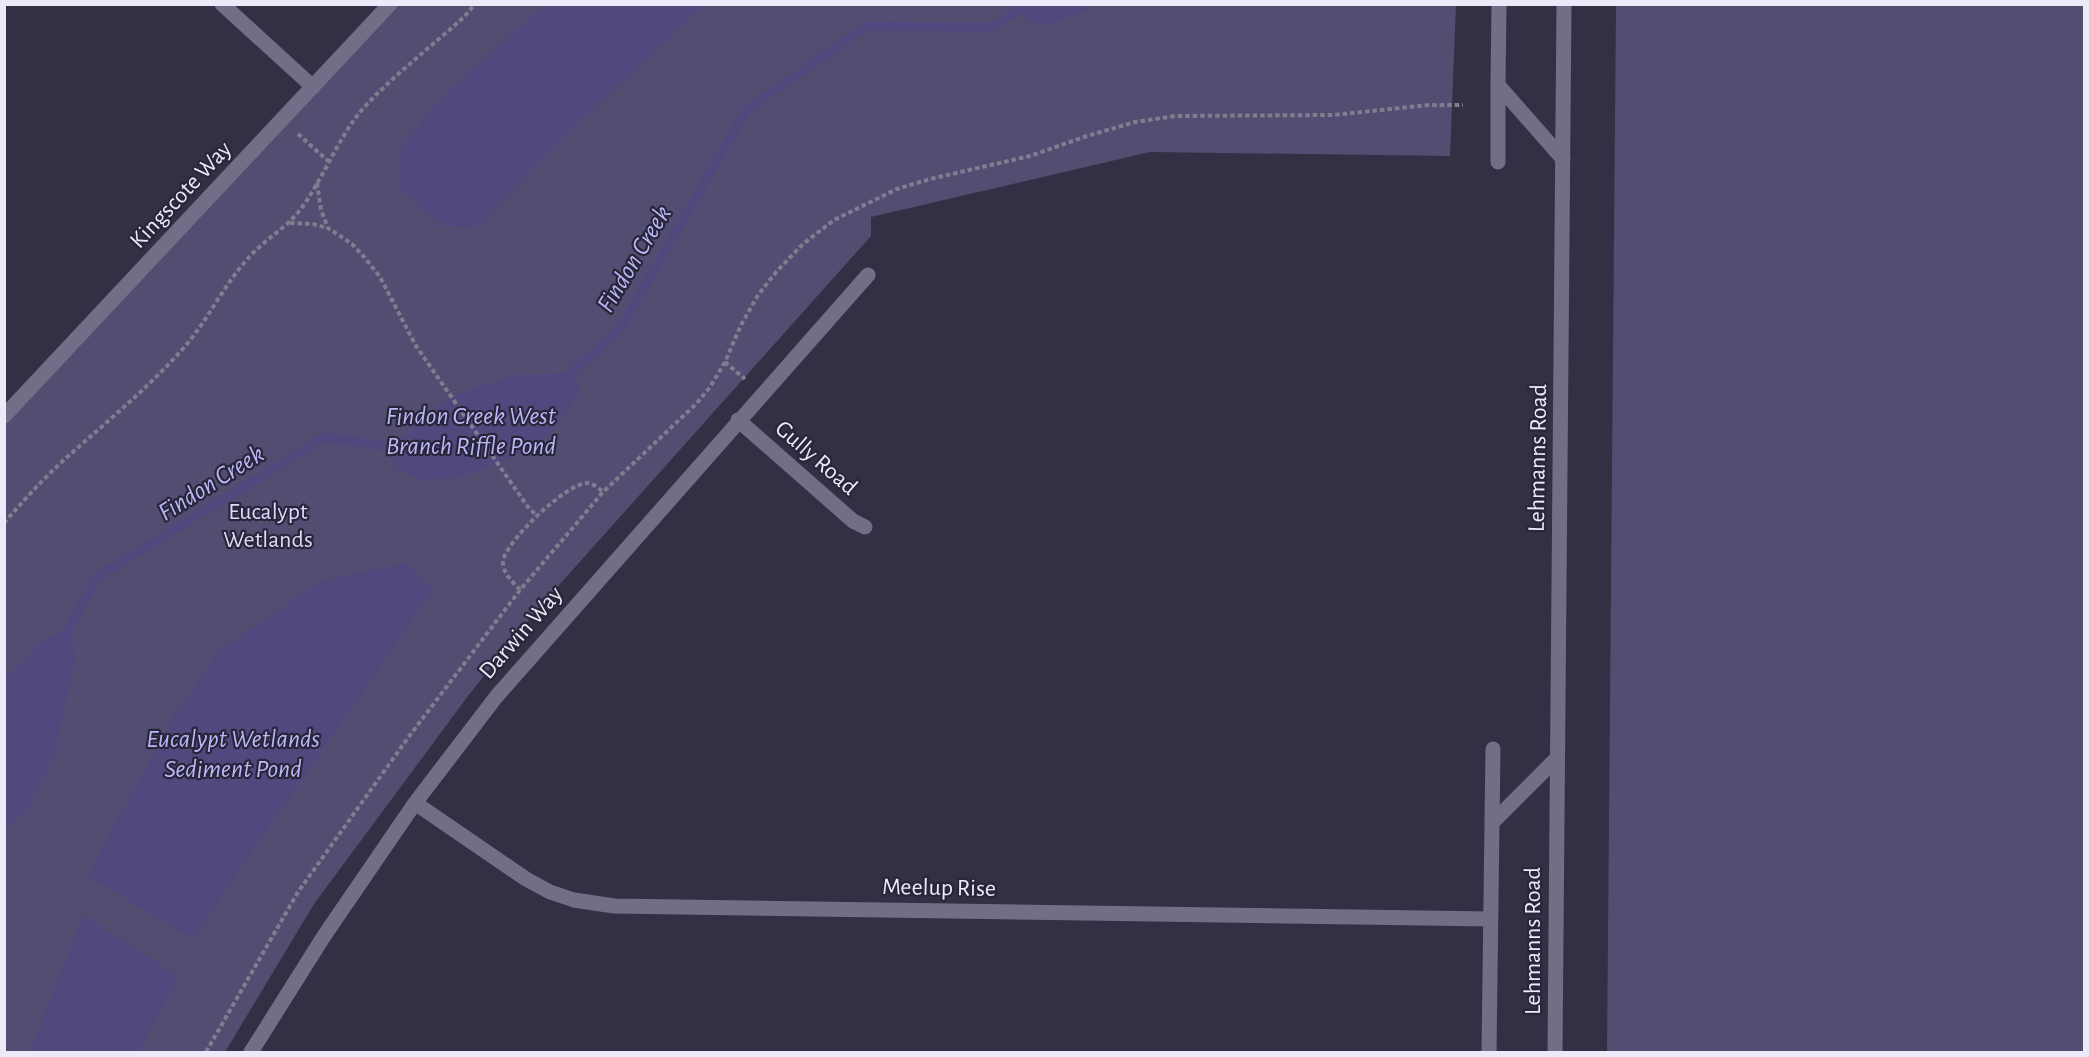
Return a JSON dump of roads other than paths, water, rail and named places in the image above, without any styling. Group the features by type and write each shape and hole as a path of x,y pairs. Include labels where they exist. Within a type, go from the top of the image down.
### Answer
{"street":[{"path":"222,4 314,87"},
{"name":"Kingscote Way","path":"4,416 390,4"},
{"path":"1498,162 1499,4"},
{"name":"Lehmanns Road","path":"1555,1053 1564,4"},
{"path":"1498,85 1563,159"},
{"name":"Darwin Way","path":"250,1053 324,936 415,803 502,689 868,274"},
{"name":"Gully Road","path":"738,420 853,521 865,527"},
{"name":"Lehmanns Road","path":"1489,1053 1493,750"},
{"path":"1492,823 1557,758"},
{"name":"Meelup Rise","path":"415,803 526,879 550,892 595,904 1491,919"}],"water":[{"path":"544,5 704,5 570,131 477,227 441,226 400,188 401,147 443,96"},
{"path":"1018,5 1091,5 1088,9 1048,25 1028,22"},
{"name":"Findon Creek West Branch Riffle Pond","path":"571,373 581,391 550,435 498,464 457,478 423,480 395,468 389,447 452,396 513,375"},
{"name":"Eucalypt Wetlands Sediment Pond","path":"405,563 433,590 192,939 87,876 174,715 220,650 321,581"},
{"path":"71,625 75,659 55,754 26,812 5,829 5,676 25,660 39,643"},
{"path":"83,915 179,977 139,1052 30,1052"}],"waterway":[{"name":"Findon Creek","path":"563,380 622,326 746,110 867,26 992,27 1027,4"},
{"name":"Findon Creek","path":"65,635 97,577 325,437 400,449"}],"park label":[{"name":"Eucalypt Wetlands","path":"268,526"}]}
